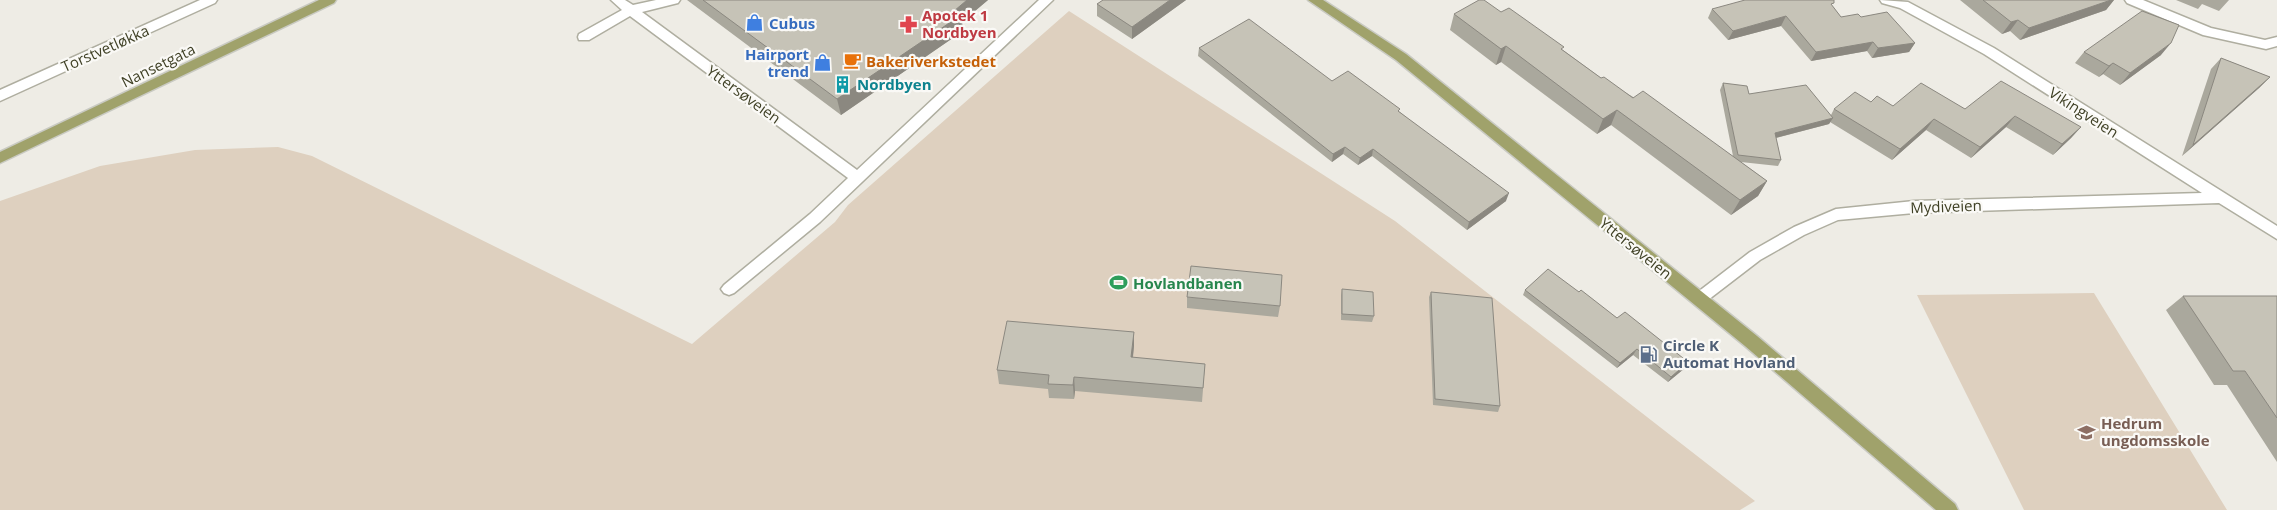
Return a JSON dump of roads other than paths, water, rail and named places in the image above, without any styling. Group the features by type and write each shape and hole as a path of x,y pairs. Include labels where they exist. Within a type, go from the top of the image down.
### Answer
{"main road":[{"name":"Nansetgata","path":"0,158 330,0"},
{"name":"Yttersøveien","path":"1318,1 1401,57 1699,299 1949,510"}],"street":[{"name":"Torstvetløkka","path":"0,96 211,0"},
{"name":"Yttersøveien","path":"617,0 857,177"},
{"path":"584,37 631,10 674,0"},
{"path":"729,289 814,218 1047,0"},
{"name":"Vikingveien","path":"1886,0 1904,5 1989,51 2218,198 2277,233"},
{"path":"2131,0 2208,32 2266,45 2277,41"},
{"name":"Mydiveien","path":"1699,299 1755,256 1799,231 1836,216 1914,207 2218,198"}],"place":[{"name":"Cubus","path":"755,23"},
{"name":"Apotek 1 Nordbyen","path":"908,24"},
{"name":"Bakeriverkstedet","path":"852,61"},
{"name":"Hairport trend","path":"823,63"},
{"name":"Nordbyen","path":"843,84"},
{"name":"Hovlandbanen","path":"1119,283"},
{"name":"Circle K Automat Hovland","path":"1649,354"},
{"name":"Hedrum ungdomsskole","path":"2087,432"}]}
